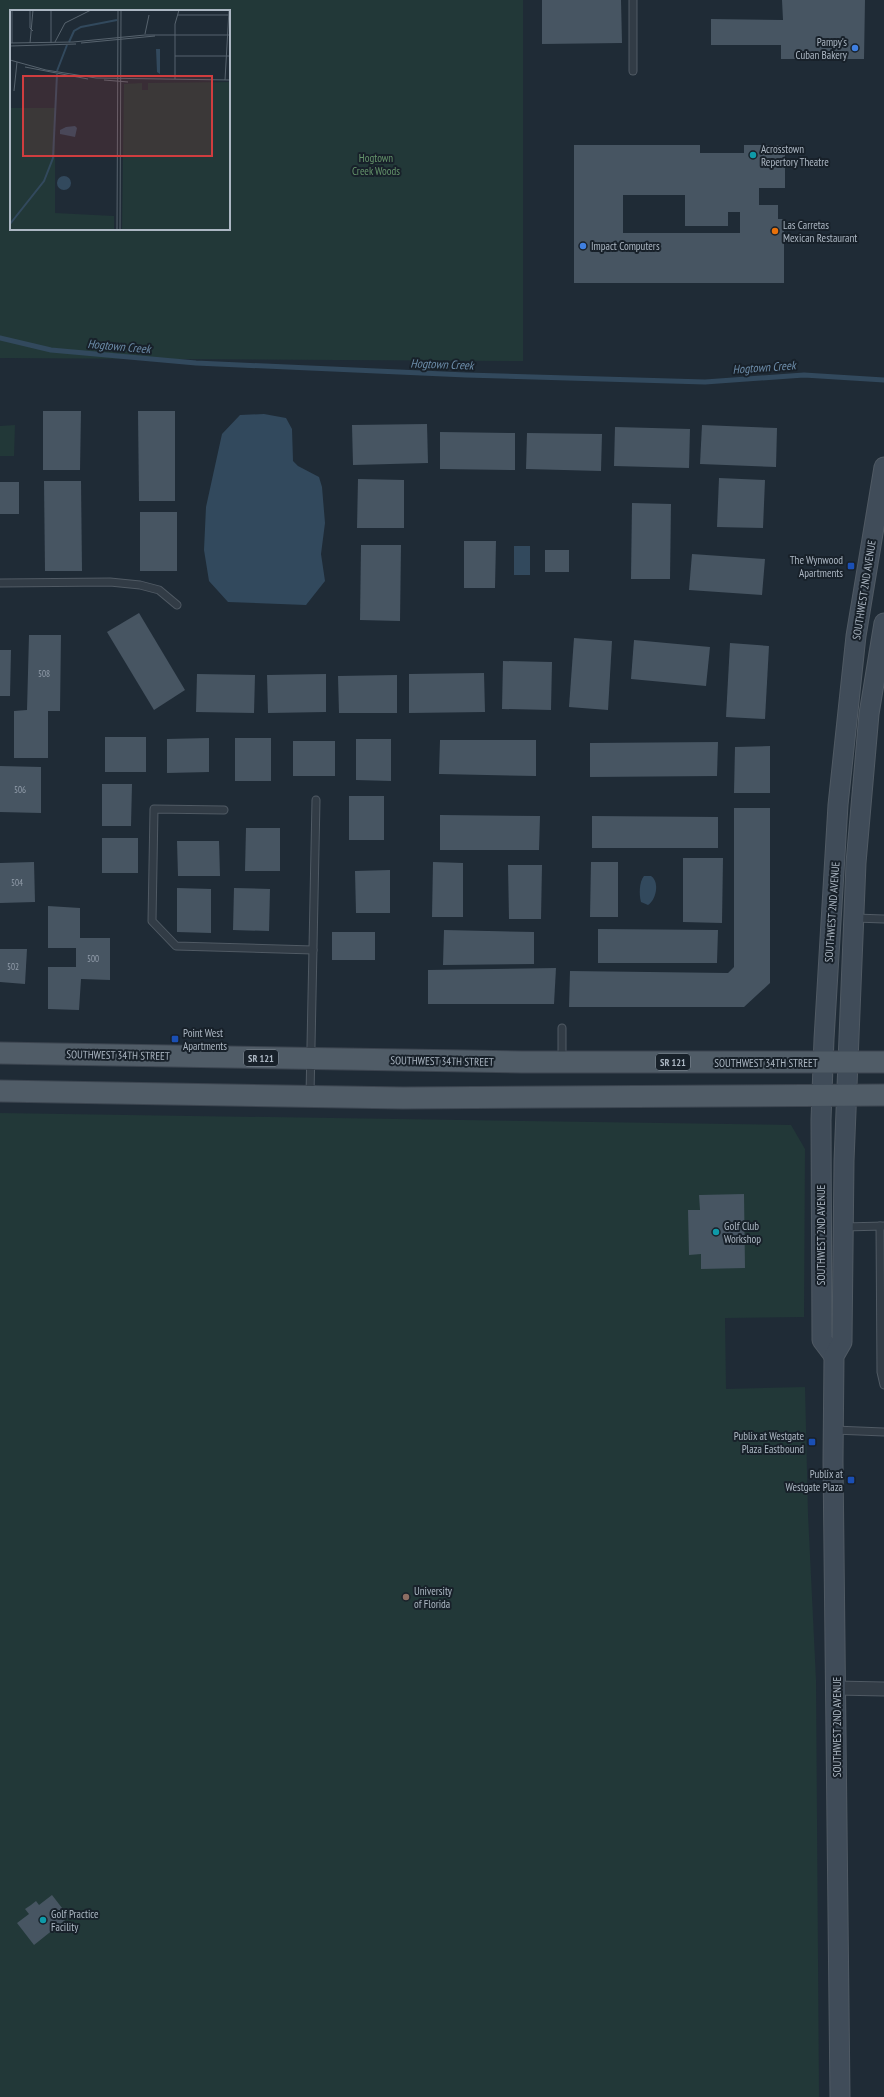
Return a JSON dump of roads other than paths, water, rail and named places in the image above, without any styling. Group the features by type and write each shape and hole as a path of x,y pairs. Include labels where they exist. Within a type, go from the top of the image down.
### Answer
{"main road":[{"name":"SOUTHWEST 2ND AVENUE","path":"834,1356 822,1340 823,1063 838,805 856,636 881,504 884,467"},
{"name":"SOUTHWEST 2ND AVENUE","path":"840,2097 833,1430 834,1356 842,1342 846,1096 859,808 869,714 884,623"},
{"name":"SOUTHWEST 34TH STREET","path":"0,1053 562,1062 884,1062"},
{"path":"0,1091 310,1097 884,1095"}],"street":[{"path":"836,1688 884,1689"}],"lane":[{"path":"633,0 633,71"},
{"path":"0,583 110,582 140,585 159,590 177,605"},
{"path":"310,1097 316,800"},
{"path":"224,810 154,809 152,921 176,946 313,950"},
{"path":"854,918 884,919"},
{"path":"562,1028 562,1062"},
{"path":"844,1227 882,1226 881,1372 884,1385"},
{"path":"833,1430 884,1432"}],"water":[{"path":"264,414 286,418 292,429 293,461 298,466 319,477 322,487 325,523 321,554 325,581 306,605 228,602 209,581 204,550 206,507 222,434 240,415"},
{"path":"514,546 530,546 530,575 514,575"},
{"path":"644,876 651,876 654,879 656,886 655,895 651,903 648,905 641,902 640,899 640,885"}],"waterway":[{"name":"Hogtown Creek","path":"0,338 51,350 196,363 466,375 705,382 804,375 884,380"}],"place":[{"name":"Pampy's Cuban Bakery","path":"855,48"},
{"name":"Acrosstown Repertory Theatre","path":"753,155"},
{"name":"Las Carretas Mexican Restaurant","path":"775,231"},
{"name":"Impact Computers","path":"583,246"},
{"name":"The Wynwood Apartments","path":"851,566"},
{"name":"Point West Apartments","path":"175,1039"},
{"name":"Golf Club Workshop","path":"716,1232"},
{"name":"Publix at Westgate Plaza Eastbound","path":"812,1442"},
{"name":"Publix at Westgate Plaza","path":"851,1480"},
{"name":"University of Florida","path":"406,1597"},
{"name":"Golf Practice Facility","path":"43,1920"}],"park label":[{"name":"Hogtown Creek Woods","path":"376,164"}]}
